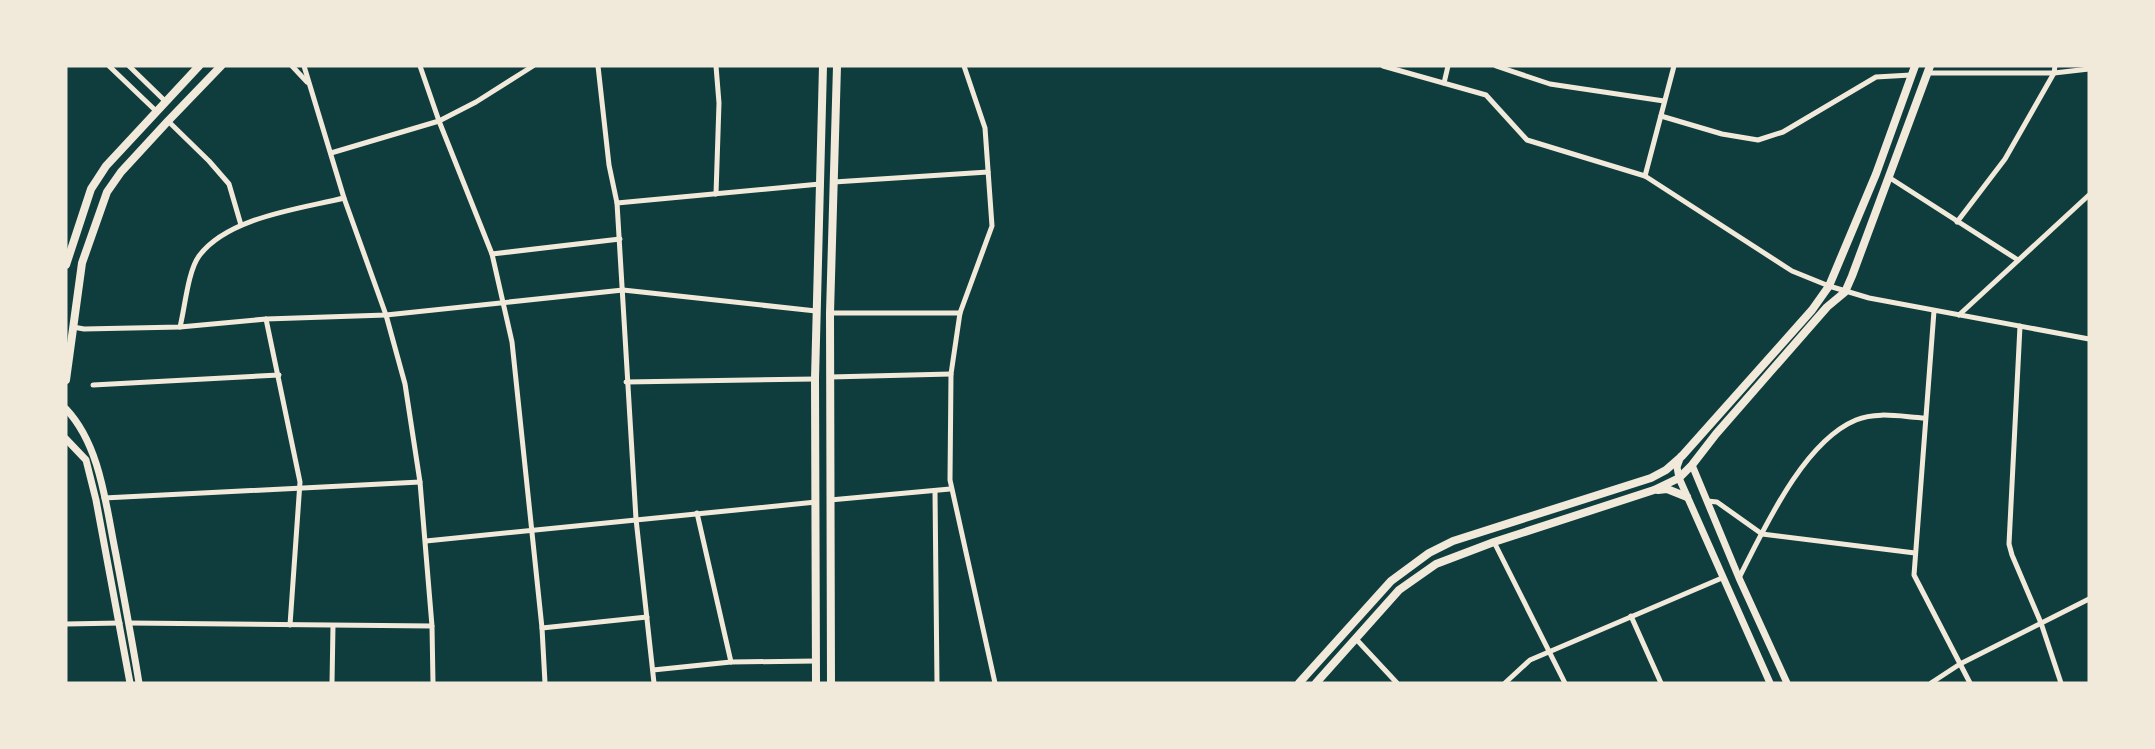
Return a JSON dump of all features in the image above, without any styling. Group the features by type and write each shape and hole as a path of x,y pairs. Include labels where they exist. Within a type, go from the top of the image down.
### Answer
{"main road":[{"path":"66,264 91,189 106,166 199,66"},
{"path":"66,380 82,263 107,192 121,172 220,66"},
{"path":"816,683 815,379 823,66"},
{"path":"831,683 830,313 837,66"},
{"path":"1299,683 1391,581 1429,553 1454,541 1651,478 1666,470 1682,456 1812,310 1829,286 1876,174 1915,66"},
{"path":"1316,683 1399,590 1420,574 1453,557 1494,542 1654,490 1678,478 1692,465 1716,434 1827,308 1845,292 1890,178 1929,70"},
{"path":"66,409 79,424 94,458 129,622 139,683"},
{"path":"66,439 86,460 96,500 130,683"},
{"path":"1682,456 1677,467 1678,478 1770,683"},
{"path":"1692,465 1739,578 1787,683"},
{"path":"1654,490 1667,489 1687,497"},
{"path":"96,500 104,498"},
{"path":"120,623 129,622"}],"street":[{"path":"109,66 156,111"},
{"path":"128,66 165,101"},
{"path":"292,66 308,82"},
{"path":"304,66 344,198 386,315 405,384 420,482 426,540 432,626 433,683"},
{"path":"420,66 439,121 492,254 504,302 512,342 542,628 545,683"},
{"path":"331,153 439,121 476,102 533,66"},
{"path":"598,66 609,165 617,203 623,290 626,382 636,518 654,683"},
{"path":"716,66 719,104 716,194"},
{"path":"964,66 983,118 992,226 991,234 960,314 951,374 950,489 995,683"},
{"path":"1383,66 1486,95 1527,140 1645,176 1792,271 1829,286 1845,292 1934,311 2089,339"},
{"path":"1444,83 1448,66"},
{"path":"1496,66 1550,84 1664,101"},
{"path":"1645,176 1674,66"},
{"path":"1956,222 2005,159 2054,73 2055,66"},
{"path":"1929,70 2054,73 2089,69"},
{"path":"1661,116 1722,134 1758,140 1783,132 1876,77 1912,74"},
{"path":"168,121 209,161 229,184 241,225"},
{"path":"834,182 988,172"},
{"path":"1890,178 2018,260"},
{"path":"617,203 820,184"},
{"path":"1959,315 2089,195"},
{"path":"180,327 190,282 199,257 214,241 241,225 344,198"},
{"path":"492,254 620,239"},
{"path":"73,327 84,329 180,327 266,319 386,315 623,290 816,311"},
{"path":"1934,311 1914,575 1970,683"},
{"path":"830,313 960,314"},
{"path":"266,319 279,375 300,490 290,625"},
{"path":"2020,326 2009,538 2012,555 2041,623 2061,683"},
{"path":"830,377 951,374"},
{"path":"93,385 279,375"},
{"path":"626,382 815,379"},
{"path":"1739,578 1782,496 1816,452 1832,435 1856,420 1876,415 1925,418"},
{"path":"104,498 291,488 300,490 420,482"},
{"path":"830,500 950,489"},
{"path":"935,491 937,683"},
{"path":"1707,501 1717,502 1762,534 1915,553"},
{"path":"426,540 636,518 816,502"},
{"path":"696,513 731,662"},
{"path":"1494,542 1550,651 1564,683"},
{"path":"1505,683 1530,660 1722,578"},
{"path":"1931,683 1960,664 2089,599"},
{"path":"1631,616 1660,683"},
{"path":"542,628 647,617"},
{"path":"129,622 432,626"},
{"path":"66,624 120,623"},
{"path":"332,683 333,626"},
{"path":"1356,639 1397,683"},
{"path":"653,670 731,662 816,661"}]}
